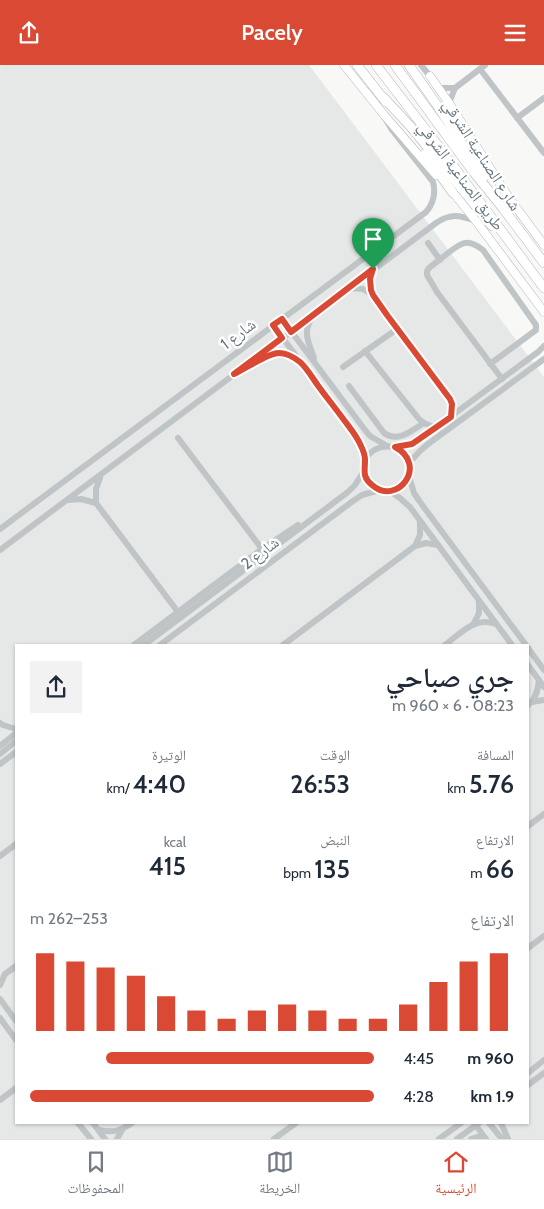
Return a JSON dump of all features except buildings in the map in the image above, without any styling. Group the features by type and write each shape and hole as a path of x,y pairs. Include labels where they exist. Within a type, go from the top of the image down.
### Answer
{"highway":[{"path":"357,65 384,98 453,193"},
{"name":"طريق الصناعية الشرقي","path":"376,65 544,288"},
{"name":"طريق الصناعية الشرقي","path":"395,65 472,170 544,263"},
{"path":"409,65 438,105 502,207"},
{"path":"384,98 411,127 494,229 512,245"}],"main road":[{"path":"344,65 385,117 476,221 544,312"},
{"name":"شارع الصناعية الشرقي","path":"430,76 510,198 544,245"},
{"path":"456,113 458,138"}],"street":[{"name":"شارع الصناعية الشرقي","path":"421,65 430,76"},
{"path":"438,88 455,87 483,67 517,118 544,153"},
{"path":"449,103 455,87"},
{"path":"517,118 544,98"},
{"name":"شارع 1","path":"0,529 426,212 432,203 435,193 430,177 392,130 385,117"},
{"name":"شارع 1","path":"0,551 415,238 441,220 452,216 460,216 476,221"},
{"path":"428,229 428,243"},
{"path":"415,238 428,243 440,260"},
{"path":"490,364 536,330 536,325 483,250 478,245 466,242 460,244 428,269 427,273 437,292 490,364 502,379"},
{"path":"373,269 370,279 373,295 450,399 452,404 451,417"},
{"path":"349,288 360,288 373,295"},
{"path":"315,313 307,325 306,334 317,366"},
{"path":"282,319 370,436 387,446"},
{"path":"273,325 357,437 363,451 366,477 369,483 380,490 395,490 409,476 409,463 404,453 395,447"},
{"path":"342,367 397,329"},
{"path":"365,461 374,450 380,447 412,444 451,417 544,346"},
{"path":"365,351 419,419 436,428"},
{"path":"234,374 277,353 286,355 301,363"},
{"path":"409,463 428,444 544,359"},
{"path":"349,386 388,436 403,436 424,423"},
{"path":"354,416 365,408"},
{"path":"178,438 262,549"},
{"name":"شارع 2","path":"145,644 319,514 355,485 364,471"},
{"path":"101,476 96,489 96,503 178,612"},
{"path":"409,476 414,493 420,502 526,644"},
{"name":"شارع 2","path":"161,644 353,501 362,495 380,490"},
{"path":"389,491 410,507 511,644"},
{"path":"66,501 81,499 96,503"},
{"name":"شارع 2","path":"135,644 262,549 301,523 319,514"},
{"path":"415,546 420,535 420,522"},
{"path":"284,644 415,546 426,543 437,545"},
{"path":"446,644 474,623 479,613 479,602"},
{"path":"474,623 486,621 496,625"},
{"path":"529,649 544,670"},
{"path":"529,666 544,687"},
{"path":"530,703 537,691 538,680"},
{"path":"530,703 544,700"},
{"path":"0,723 15,729"},
{"path":"0,746 15,734"},
{"path":"0,754 15,742"},
{"path":"0,764 15,753"},
{"path":"529,826 544,814"},
{"path":"0,856 15,845"},
{"path":"529,947 544,936"},
{"path":"0,985 2,975 15,967"},
{"path":"0,999 15,1020"},
{"path":"0,1018 15,1039"},
{"path":"529,1072 544,1060"},
{"path":"529,1084 544,1073"},
{"path":"0,1101 15,1089"},
{"path":"79,1124 89,1138"},
{"path":"94,1124 105,1139"},
{"path":"99,1130 110,1132 122,1130 131,1124"},
{"path":"274,1139 295,1124"},
{"path":"447,1133 452,1124"},
{"path":"439,1139 460,1124"},
{"path":"456,1139 475,1124"},
{"path":"477,1124 485,1139"},
{"path":"490,1124 502,1139"},
{"path":"501,1124 508,1139"},
{"path":"117,1139 122,1130"},
{"path":"470,1139 477,1137 485,1139"}],"shaded area":[{"path":"309,65 544,377 544,1139 0,1139 0,66"}],"route":[{"path":"373,269 370,285 373,295 452,404 451,417 412,444 395,447 404,453 410,469 406,481 395,490 389,491 380,490 369,483 364,471 365,461 361,444 301,363 286,355 277,353 234,374 282,338 273,325 282,319 291,332 373,269"}]}
